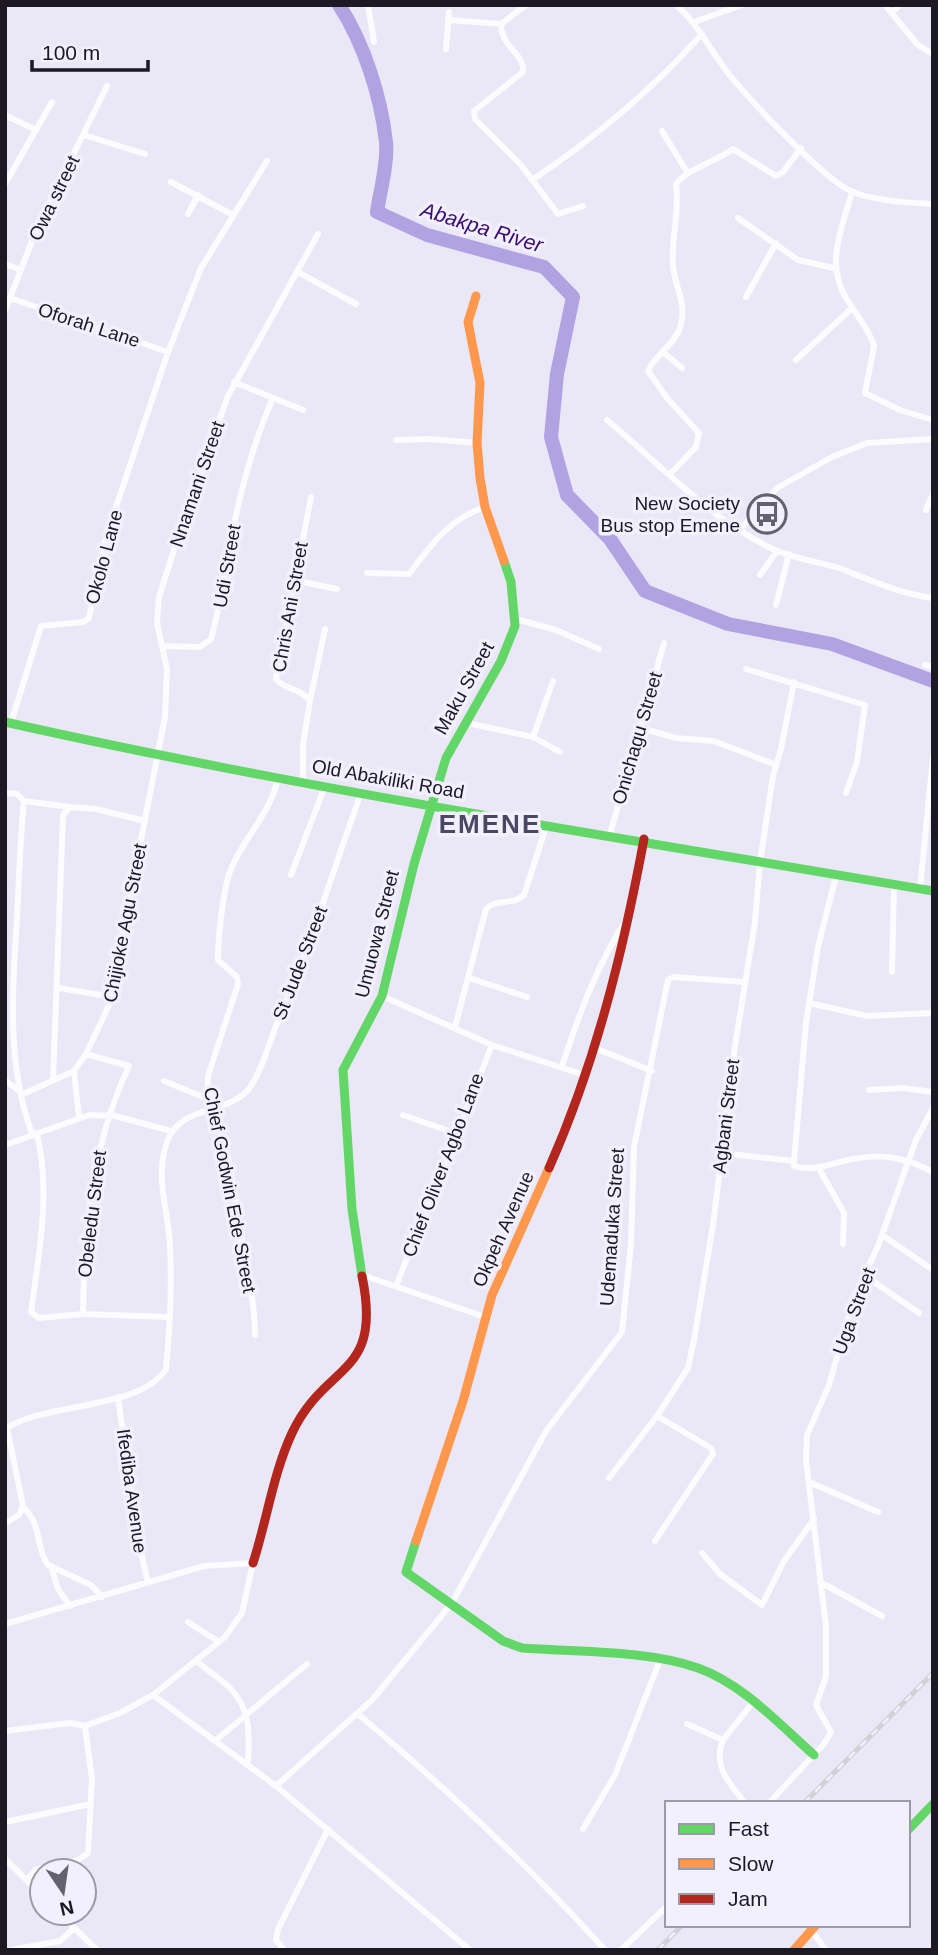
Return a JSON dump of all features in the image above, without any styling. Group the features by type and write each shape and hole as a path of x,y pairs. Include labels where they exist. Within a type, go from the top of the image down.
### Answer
{"street":[{"path":"368,5 374,42"},
{"path":"676,5 694,22 729,74 836,181 852,192 933,204"},
{"path":"694,22 742,5"},
{"path":"885,5 918,45 933,54"},
{"path":"891,13 900,5"},
{"path":"446,49 449,16 501,24 525,6"},
{"path":"501,24 505,43 522,61 523,72 482,102 474,115 478,123 532,180 558,214 583,206"},
{"path":"532,180 604,130 672,68 702,34"},
{"name":"Owa street","path":"5,311 37,228 107,86"},
{"path":"6,181 52,102"},
{"path":"5,115 36,130"},
{"path":"662,131 687,172"},
{"path":"84,135 145,154"},
{"path":"669,475 696,447 700,438 698,428 667,398 648,371 680,329 681,289 673,265 679,205 676,184 687,172 707,166 733,149 776,176 783,172 801,148"},
{"path":"169,352 201,268 267,161"},
{"path":"171,182 233,215"},
{"path":"852,192 835,253 834,268 852,308 874,346 865,393 900,410 933,420"},
{"path":"188,214 198,195"},
{"path":"738,218 798,260 834,268"},
{"name":"Nnamani Street","path":"159,754 167,690 157,623 159,597 187,509 234,382 268,330 318,234"},
{"path":"746,297 776,243"},
{"path":"5,264 21,270"},
{"path":"298,272 356,304"},
{"name":"Maku Street","path":"433,805 446,758 508,647 516,619 507,563 485,507 477,443 480,383 468,333 471,308 476,296"},
{"name":"Oforah Lane","path":"10,298 169,352"},
{"path":"796,360 852,308"},
{"name":"Okolo Lane","path":"8,722 41,626 83,622 89,618 106,537 169,352"},
{"path":"664,353 682,368"},
{"path":"234,382 272,400 303,410"},
{"name":"Udi Street","path":"162,646 200,647 211,639 224,589 232,533 256,442 272,400"},
{"path":"607,420 669,475 740,530 777,551 827,564 902,593 933,598"},
{"path":"396,440 429,439 477,443"},
{"path":"740,530 777,488 832,457 867,443 933,439"},
{"path":"926,510 933,494"},
{"name":"Chris Ani Street","path":"310,701 300,690 279,683 276,679 311,497"},
{"path":"367,573 409,574 438,535 463,517 485,507"},
{"path":"760,575 777,551"},
{"path":"776,605 789,554"},
{"path":"293,580 337,589"},
{"path":"516,619 556,630 599,649"},
{"path":"303,782 303,745 325,629"},
{"name":"Onichagu Street","path":"610,834 664,643"},
{"path":"925,665 933,667"},
{"path":"746,669 865,705 857,762 846,793"},
{"path":"533,737 553,681"},
{"name":"Agbani Street","path":"657,1416 688,1368 713,1226 744,982 755,922 760,862 776,765 794,682"},
{"name":"Old Abakiliki Road","path":"8,722 361,793 644,839 836,876 933,891"},
{"path":"467,723 533,737 560,752"},
{"path":"641,728 676,738 714,741 776,765"},
{"name":"Chijioke Agu Street","path":"74,1071 86,1054 113,997 121,942 159,754"},
{"path":"920,889 933,757"},
{"name":"Chief Godwin Ede Street","path":"255,1335 253,1302 232,1177 224,1141 208,1099 208,1076 238,984 237,977 218,960 227,884 241,850 272,798 278,777"},
{"path":"290,875 325,786"},
{"path":"5,793 17,794 23,801 96,809 145,821"},
{"name":"St Jude Street","path":"171,1131 183,1120 238,1100 255,1080 308,951 330,876 361,793"},
{"path":"23,801 13,1041 25,1113 31,1131 37,1134 42,1153 44,1203 31,1312 38,1318 83,1314 169,1317"},
{"name":"Umuowa Street","path":"253,1563 279,1469 297,1422 316,1394 344,1371 364,1341 366,1309 342,1081 349,1057 382,996 414,864 433,805"},
{"path":"53,1080 59,988 61,828 63,815 71,807"},
{"path":"455,1027 486,909 494,903 516,901 524,895 547,824"},
{"path":"382,996 492,1045 584,1074 595,1048 624,947 627,919 644,839"},
{"path":"836,876 818,947 809,1003 794,1161 796,1168 818,1167 879,1156 909,1160 933,1172"},
{"path":"892,972 894,885"},
{"path":"562,1066 612,940 627,919"},
{"name":"Udemaduka Street","path":"276,1786 358,1714 453,1603 546,1431 622,1332 631,1244 634,1147 652,1070 668,980 674,977 744,982"},
{"path":"469,978 527,997"},
{"path":"59,988 113,997"},
{"path":"809,1003 867,1016 933,1013"},
{"name":"Chief Oliver Agbo Lane","path":"396,1286 492,1045"},
{"path":"595,1048 652,1070"},
{"name":"Obeledu Street","path":"83,1314 84,1269 95,1161 107,1115 129,1066 86,1054"},
{"path":"23,1094 74,1071 79,1118"},
{"name":"Okpeh Avenue","path":"453,1603 406,1572 463,1401 485,1317 500,1273 558,1148 584,1074"},
{"path":"5,1080 23,1094"},
{"path":"164,1081 208,1099"},
{"path":"869,1090 903,1087 933,1092"},
{"name":"Uga Street","path":"814,1755 831,1732 816,1705 826,1676 827,1658 809,1482 807,1435 829,1385 864,1275 882,1235 909,1160 933,1108"},
{"path":"5,1145 79,1118 107,1115 171,1131 160,1175 170,1244 166,1369 156,1382 118,1398 32,1417 6,1426 23,1507 33,1516 40,1534 44,1559 51,1566 91,1585 102,1597"},
{"path":"403,1115 458,1134"},
{"path":"721,1153 794,1161"},
{"path":"818,1167 844,1213 843,1244"},
{"path":"882,1235 933,1270"},
{"path":"362,1275 485,1317"},
{"path":"864,1275 919,1313"},
{"name":"Ifediba Avenue","path":"118,1398 137,1535 148,1583"},
{"path":"609,1478 657,1416 711,1448 713,1454 655,1541"},
{"path":"809,1482 878,1513"},
{"path":"5,1523 19,1515 23,1507"},
{"path":"702,1553 720,1574 762,1605 784,1561 814,1519"},
{"path":"5,1624 204,1566 253,1563 242,1613 219,1642 153,1695 130,1709 85,1726 70,1723 5,1731"},
{"path":"51,1566 58,1590 70,1606"},
{"path":"820,1582 882,1616"},
{"path":"453,1603 503,1641 522,1648 660,1660 699,1668 737,1688 814,1755 771,1801"},
{"path":"188,1622 219,1642"},
{"path":"196,1660 230,1688 245,1706 248,1715 248,1765"},
{"path":"583,1829 615,1776 660,1660"},
{"path":"216,1741 307,1664"},
{"path":"153,1695 276,1786 470,1950"},
{"path":"743,1801 725,1777 719,1763 723,1740 754,1701"},
{"path":"358,1714 410,1758 521,1862 605,1950"},
{"path":"687,1724 723,1740"},
{"path":"5,1859 27,1880 35,1870 86,1855 92,1779 83,1734 85,1726"},
{"path":"5,1822 91,1804"},
{"path":"910,1828 932,1808"},
{"path":"284,1950 276,1940 278,1928 328,1829"},
{"path":"621,1950 665,1908"},
{"path":"11,1950 60,1941 74,1928 97,1950"},
{"path":"794,1950 813,1928 826,1950"}],"waterway":[{"name":"Abakpa River","path":"339,5 364,53 384,125 386,159 377,212 427,235 544,267 573,297 557,374 551,437 567,495 610,539 645,591 728,624 832,644 933,681"}],"railway":[{"path":"806,1801 933,1673"},
{"path":"658,1950 680,1927"}],"traffic: fast":[{"path":"362,1276 352,1209 343,1070 382,996 414,864 446,758 501,661 515,626 511,582 504,561"},
{"path":"5,722 352,792 933,891"},
{"path":"416,1541 406,1572 503,1641 522,1648 657,1658 698,1668 745,1694 814,1755"},
{"path":"910,1828 933,1804"}],"traffic: slow":[{"path":"476,296 468,322 480,383 477,443 480,478 485,507 504,561"},
{"path":"416,1541 463,1401 492,1295 549,1168"},
{"path":"794,1950 814,1927"}],"traffic: jam":[{"path":"549,1168 581,1088 606,1006 644,839"},
{"path":"253,1563 280,1465 292,1433 320,1392 348,1366 358,1352 365,1333 366,1309 362,1276"}],"place":[{"name":"New Society Bus stop Emene","path":"767,514"}],"district":[{"name":"EMENE","path":"490,824"}]}
